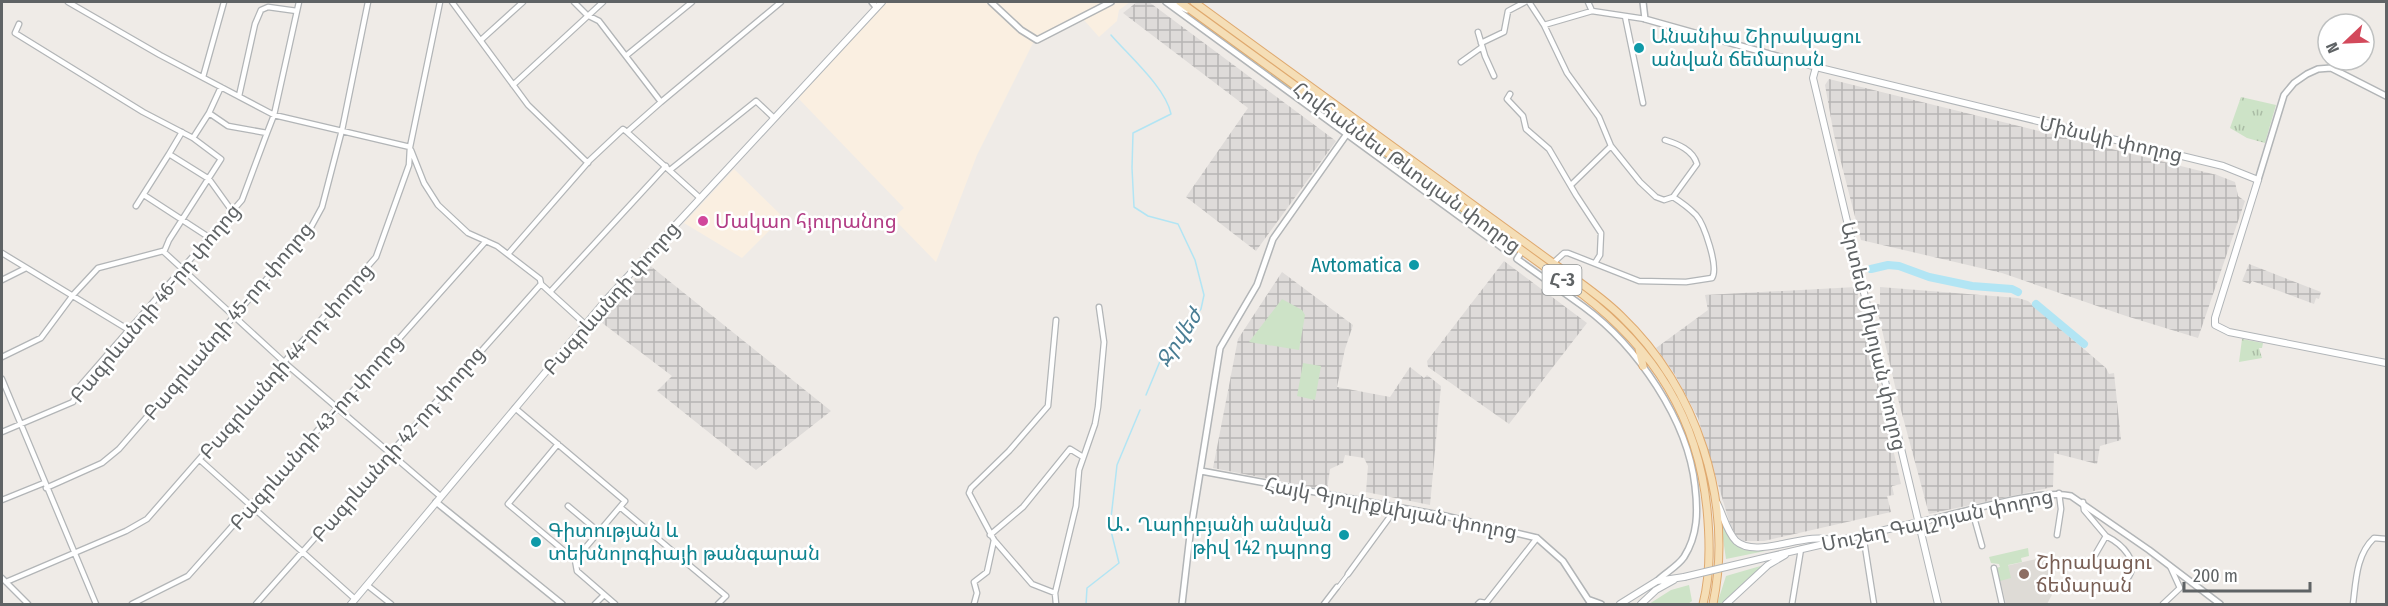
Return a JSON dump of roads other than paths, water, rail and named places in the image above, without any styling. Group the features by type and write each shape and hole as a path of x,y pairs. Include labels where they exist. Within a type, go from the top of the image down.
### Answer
{"main road":[{"name":"Բագրևանդի փողոց","path":"353,602 585,324 774,118 874,4 882,2"},
{"name":"Հովհաննես Թևոսյան փողոց","path":"1180,2 1354,123"},
{"name":"Հովհաննես Թևոսյան փողոց","path":"1194,2 1517,245 1598,301 1639,334 1674,384 1698,431 1707,460 1714,500 1719,556 1718,579 1713,604"},
{"name":"Մինսկի փողոց","path":"1816,67 2223,166 2258,180"},
{"name":"Արտեմ Միկոյան փողոց","path":"1816,67 1813,78 1938,604"},
{"path":"2258,180 2215,318 2215,325 2229,332 2386,363"},
{"name":"Հովհաննես Թևոսյան փողոց","path":"1517,245 1553,263 1584,291"},
{"name":"Հովհաննես Թևոսյան փողոց","path":"1598,301 1663,378 1682,413 1696,450 1704,488 1710,545 1708,585 1703,604"},
{"path":"1638,346 1643,366"},
{"path":"1714,500 1730,533 1743,545 1768,546 1815,537 1834,541"},
{"name":"Մուշեղ Գալշոյան փողոց","path":"1658,581 1681,578 1919,522"},
{"path":"1726,604 1768,565 1792,551"},
{"path":"1641,604 1656,590 1681,578"},
{"path":"1620,604 1658,581"}],"street":[{"path":"68,2 160,55 274,115 410,147 424,183 438,205 468,232 508,254 540,279 541,284 585,324"},
{"path":"203,77 224,2"},
{"path":"274,115 299,2"},
{"name":"Բագրևանդի 45-րդ փողոց","path":"2,500 102,463 119,449 310,229 322,207 342,130 368,2"},
{"name":"Բագրևանդի 44-րդ փողոց","path":"4,580 126,531 147,519 376,257 409,165 410,147 440,2"},
{"path":"452,2 513,85 545,124 588,163"},
{"path":"481,40 523,2"},
{"path":"574,2 587,15 599,21 662,102"},
{"path":"513,85 603,2"},
{"path":"627,55 692,2"},
{"path":"627,132 781,2"},
{"path":"991,2 1021,30 1037,40 1112,2"},
{"path":"1168,2 1202,18"},
{"path":"1168,2 1346,135 1505,249 1517,245 1517,259 1583,306 1643,366 1675,419 1704,488"},
{"path":"1461,62 1482,45 1504,32 1508,11 1527,2 1544,24 1567,73 1599,117 1611,146 1656,197 1664,200 1673,197 1697,164 1697,160 1688,150 1665,140"},
{"path":"1588,2 1592,11"},
{"path":"1544,24 1592,11 1645,19 1644,2"},
{"path":"239,96 255,24 261,10 268,7 297,11"},
{"path":"1625,16 1643,103"},
{"name":"Մինսկի փողոց","path":"1645,19 1816,67"},
{"path":"2,357 41,338 73,295 99,268 163,251 221,159 193,138 143,112 15,33 19,24"},
{"path":"1478,32 1494,76"},
{"path":"2258,180 2284,95 2294,83 2307,74 2319,69 2331,68 2386,96"},
{"path":"193,138 221,87"},
{"path":"1510,94 1507,99 1523,116 1526,129 1549,149 1601,232 1600,255 1595,263"},
{"path":"550,292 668,168 756,101 774,118"},
{"path":"208,113 228,126 267,133"},
{"name":"Բագրևանդի 46-րդ փողոց","path":"2,432 73,402 80,386 242,200 274,115"},
{"path":"1182,604 1221,348 1257,285 1273,239 1354,123"},
{"path":"508,254 588,163 622,129 700,198"},
{"path":"136,206 182,132"},
{"path":"1571,185 1611,146"},
{"path":"170,154 209,179 232,211"},
{"path":"144,195 183,218 210,238"},
{"path":"1553,263 1564,253 1568,253 1639,281 1686,282 1712,278 1715,273 1714,264 1699,219 1673,197"},
{"name":"Բագրևանդի 43-րդ փողոց","path":"132,604 188,576 486,241"},
{"path":"163,251 233,317 338,407 438,499 562,604"},
{"path":"2,254 129,330"},
{"path":"2,280 26,268"},
{"name":"Բագրևանդի 42-րդ փողոց","path":"256,604 541,284"},
{"path":"1056,604 1055,593 1076,506 1079,470 1095,424 1098,407 1104,342 1099,307"},
{"path":"1055,593 1032,584 994,540 969,493 971,488 1009,451 1048,406 1056,320"},
{"path":"2,379 96,604"},
{"path":"514,408 625,501 575,560"},
{"path":"558,444 508,504 575,560 577,571 615,604"},
{"path":"990,535 1023,507 1070,449 1083,457"},
{"path":"200,460 353,602"},
{"path":"1658,581 1678,565 1693,539 1698,512 1693,466"},
{"name":"Հայկ Գյուլիքևխյան փողոց","path":"1201,471 1397,507 1537,538 1563,561 1590,602 1601,604"},
{"path":"2057,535 2061,509 2059,493"},
{"name":"Մուշեղ Գալշոյան փողոց","path":"1919,522 2059,493 2083,502 2220,604"},
{"path":"2083,502 2084,510 2106,536 2123,546 2133,563 2132,573 2127,579"},
{"path":"568,506 599,532"},
{"path":"620,507 726,596 718,604"},
{"path":"1324,604 1397,507"},
{"path":"1972,510 1982,546"},
{"path":"1863,534 1874,604"},
{"path":"2095,555 2106,536"},
{"path":"1478,604 1486,603 1537,538"},
{"path":"2353,604 2357,568 2365,546 2374,538 2386,540"},
{"path":"974,604 977,593 974,582 987,572 994,540"},
{"path":"1792,604 1801,549"},
{"path":"2163,604 2180,588 2170,566"},
{"path":"1994,568 2002,604"},
{"path":"4,580 28,604"},
{"path":"367,585 391,604"},
{"path":"595,604 604,595"}],"waterway":[{"name":"Ջրվեժ","path":"1111,35 1155,83 1168,104 1171,114 1133,133 1134,207 1148,216 1178,224 1195,260 1204,295 1201,309 1163,354 1146,395"},
{"path":"1871,269 1888,265 1899,266 1929,277 1972,286 2012,289 2018,292"},
{"path":"2036,304 2084,344"},
{"name":"Ջրվեժ","path":"1086,604 1087,588 1119,563 1110,527 1117,465 1140,410"}],"place":[{"name":"Անանիա Շիրակացու անվան ճեմարան","path":"1639,48"},
{"name":"Մակաո հյուրանոց","path":"703,221"},
{"name":"Avtomatica","path":"1414,265"},
{"name":"Ա․ Ղարիբյանի անվան թիվ 142 դպրոց","path":"1344,535"},
{"name":"Գիտության և տեխնոլոգիայի թանգարան","path":"536,542"},
{"name":"Շիրակացու ճեմարան","path":"2024,574"}]}
